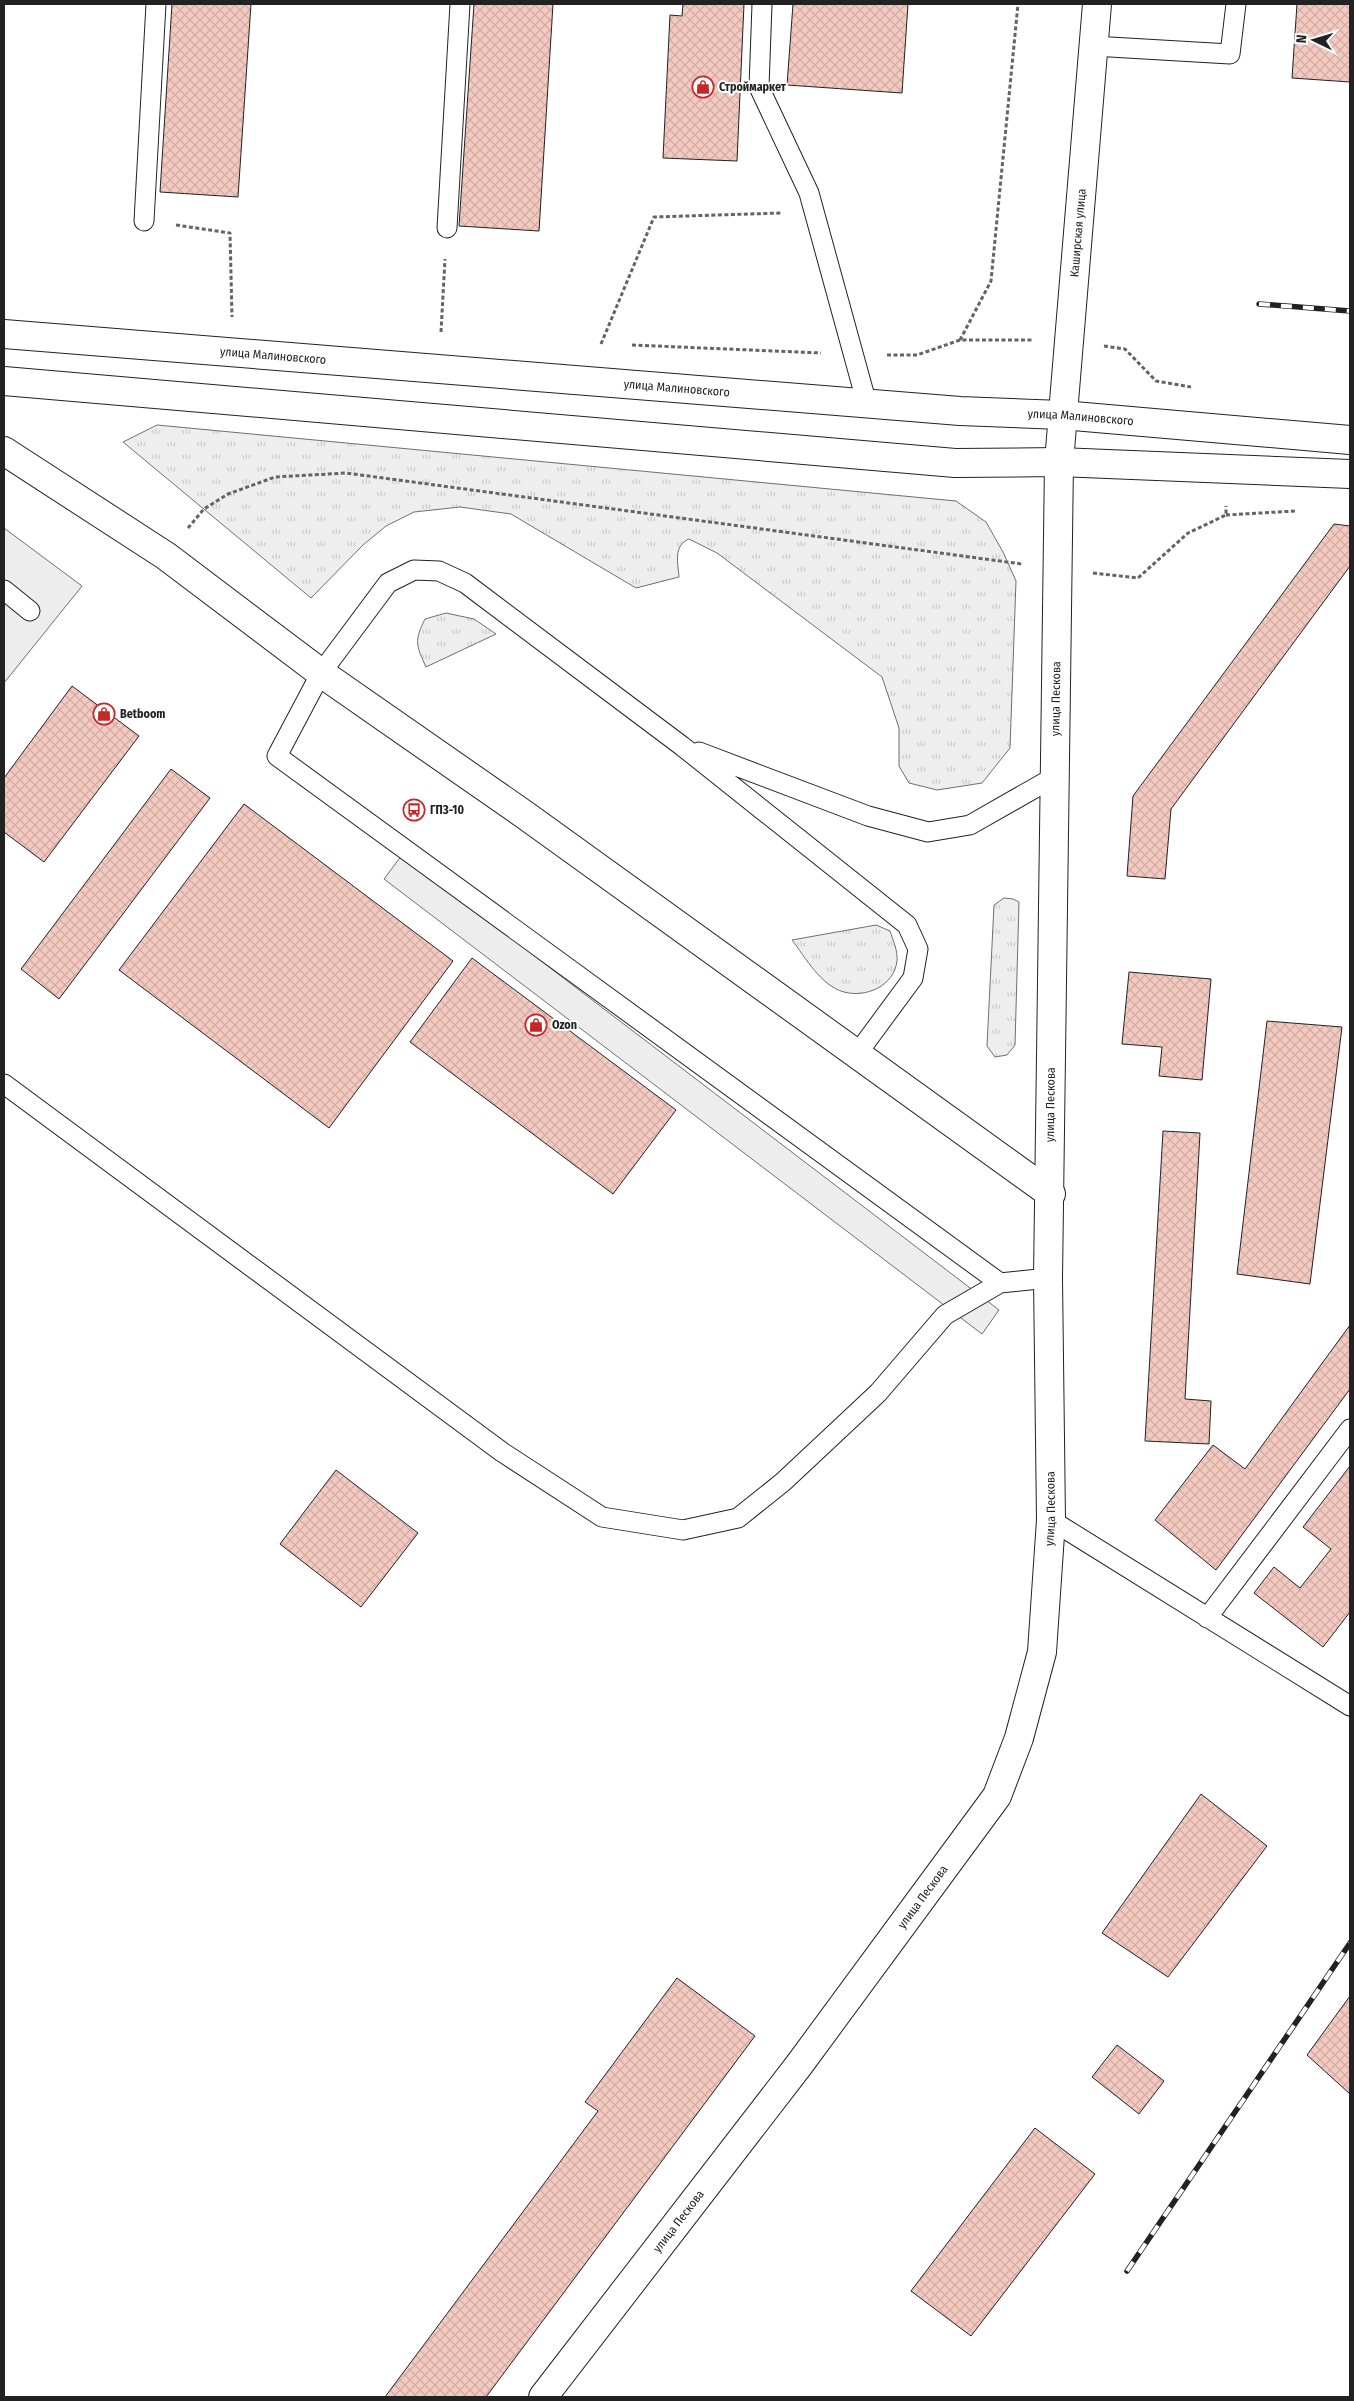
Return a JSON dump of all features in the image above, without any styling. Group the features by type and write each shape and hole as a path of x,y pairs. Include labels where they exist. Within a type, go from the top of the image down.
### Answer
{"main road":[{"name":"Каширская улица","path":"1059,462 1097,4"},
{"name":"улица Малиновского","path":"4,334 867,404 1062,416 1350,440"},
{"path":"4,381 945,462 1059,462 1350,474"},
{"path":"4,451 166,556 321,672 525,815 1051,1194"},
{"name":"улица Пескова","path":"543,2397 799,2065 997,1796 1019,1738 1042,1652 1051,1520 1048,1278 1051,1194 1059,462"}],"lane":[{"path":"144,221 156,4"},
{"path":"447,228 460,4"},
{"path":"762,4 759,87 809,193 867,404"},
{"path":"1094,46 1230,54 1236,4"},
{"path":"857,1054 913,978 918,950 907,925 682,746 465,583 439,571 414,570 388,583 321,672 277,756 1000,1283"},
{"path":"4,590 30,611"},
{"path":"682,746 868,816 928,832 970,825 1056,776"},
{"path":"4,1084 502,1452 602,1516 683,1530 738,1518 783,1482 878,1393 946,1314 1000,1283 1048,1278"},
{"path":"1207,1618 1350,1429"},
{"path":"1051,1520 1207,1618 1349,1703"}],"path":[{"path":"960,340 991,281 1018,4"},
{"path":"601,344 654,217 814,212"},
{"path":"144,221 230,234 232,318"},
{"path":"441,333 447,228"},
{"path":"222,317 242,318"},
{"path":"431,332 450,334"},
{"path":"630,345 917,355 960,340 1069,340 1125,349 1156,381 1200,389"},
{"path":"592,343 611,344"},
{"path":"1226,515 1229,469"},
{"path":"166,556 204,509 228,494 275,477 346,473 1058,569 1138,578 1188,533 1226,515 1304,510"}],"green space":[{"path":"157,425 956,501 986,522 1003,552 1016,581 1010,748 982,783 937,790 909,783 899,766 899,728 882,677 717,553 689,539 684,542 679,550 679,577 636,588 511,514 460,507 414,512 386,526 363,545 311,598 123,442"},
{"path":"446,613 474,619 496,634 426,667 418,648 419,633 425,619"},
{"path":"1004,898 1019,902 1015,1045 1007,1055 995,1057 987,1046 994,905"},
{"path":"876,925 890,931 896,949 897,961 895,970 885,983 878,988 861,993 844,992 828,984 814,970 792,940"}],"shaded area":[{"path":"4,528 82,586 4,683"},
{"path":"402,855 999,1310 982,1334 384,879"}],"building":[{"path":"172,4 251,4 238,197 160,192"},
{"path":"474,4 553,4 539,231 459,226"},
{"name":"Строймаркет","path":"683,4 744,4 737,161 663,158 670,15 682,16"},
{"path":"793,4 908,4 902,93 787,85"},
{"path":"1297,4 1350,4 1350,82 1292,78"},
{"path":"1334,524 1350,526 1350,566 1171,809 1165,879 1127,876 1133,796"},
{"path":"72,686 139,736 44,862 4,832 4,778"},
{"path":"171,769 210,798 59,999 21,969"},
{"path":"244,804 453,961 329,1128 119,970"},
{"path":"472,958 676,1110 613,1194 410,1042"},
{"path":"1129,972 1211,979 1202,1080 1159,1076 1162,1047 1122,1044"},
{"path":"1267,1021 1342,1027 1310,1284 1237,1274"},
{"path":"1163,1131 1200,1133 1185,1399 1211,1401 1209,1444 1145,1441"},
{"path":"1350,1325 1350,1389 1216,1570 1155,1520 1213,1445 1245,1469"},
{"path":"1350,1466 1350,1612 1323,1647 1254,1593 1274,1567 1300,1588 1331,1549 1303,1527"},
{"path":"336,1470 418,1533 361,1607 280,1544"},
{"path":"1201,1794 1267,1846 1168,1977 1102,1933"},
{"path":"677,1978 755,2036 486,2397 385,2397 598,2111 585,2102"},
{"path":"1350,1996 1350,2094 1307,2055"},
{"path":"1117,2045 1164,2081 1139,2114 1092,2077"},
{"path":"1035,2128 1095,2174 971,2336 911,2291"}],"railway":[{"path":"1259,304 1350,311"},
{"path":"1127,2271 1350,1943"}],"place":[{"name":"Строймаркет","path":"703,87"},
{"name":"Betboom","path":"104,714"},
{"name":"ГПЗ-10","path":"414,810"},
{"name":"Ozon","path":"536,1025"}]}
